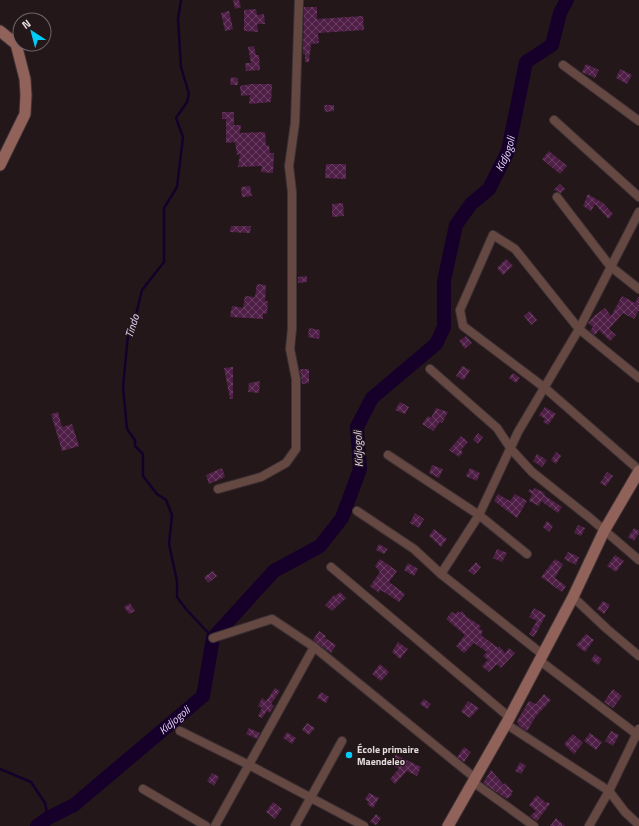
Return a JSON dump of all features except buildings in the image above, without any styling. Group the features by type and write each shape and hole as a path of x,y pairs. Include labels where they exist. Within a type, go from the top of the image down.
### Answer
{"street":[{"path":"218,489 261,477 286,463 296,449 296,379 290,350 292,329 292,192 289,166 295,123 299,0"},
{"path":"0,31 16,44 25,79 26,95 25,114 7,154 0,165"},
{"path":"563,65 639,121"},
{"path":"554,120 639,197"},
{"path":"557,197 610,266 639,289"},
{"path":"441,574 479,515 518,432 579,329 639,212"},
{"path":"448,826 508,720 573,597 604,531 638,473 545,388 463,326 460,310 493,235 515,249 579,329 639,378"},
{"path":"430,368 497,428 511,449 532,472 639,560"},
{"path":"388,455 479,515 527,554"},
{"path":"357,511 414,549 441,574 611,716 638,732 609,791 589,826"},
{"path":"330,567 508,720 609,791 625,812 639,825"},
{"path":"573,597 639,656"},
{"path":"213,638 272,619 314,647 474,780 534,826"},
{"path":"215,826 314,647"},
{"path":"180,732 249,765 364,826"},
{"path":"295,826 342,740"},
{"path":"144,790 206,826"}],"waterway":[{"name":"Tindo","path":"181,0 178,19 181,67 189,94 187,102 176,118 183,137 177,187 164,208 164,262 142,290 133,327 128,335 123,387 127,429 135,440 135,446 143,454 143,476 157,494 166,500 172,515 169,544 177,581 177,597 213,638"},
{"name":"Kidjogoli","path":"37,826 48,818 74,805 203,696 213,638 274,571 320,546 342,518 360,469 357,427 372,398 436,344 444,327 444,281 456,225 471,204 489,189 508,151 526,62 552,45 560,13 567,0"},
{"path":"0,769 31,782 45,803 48,818"}],"place":[{"name":"École primaire Maendeleo","path":"349,755"}]}
